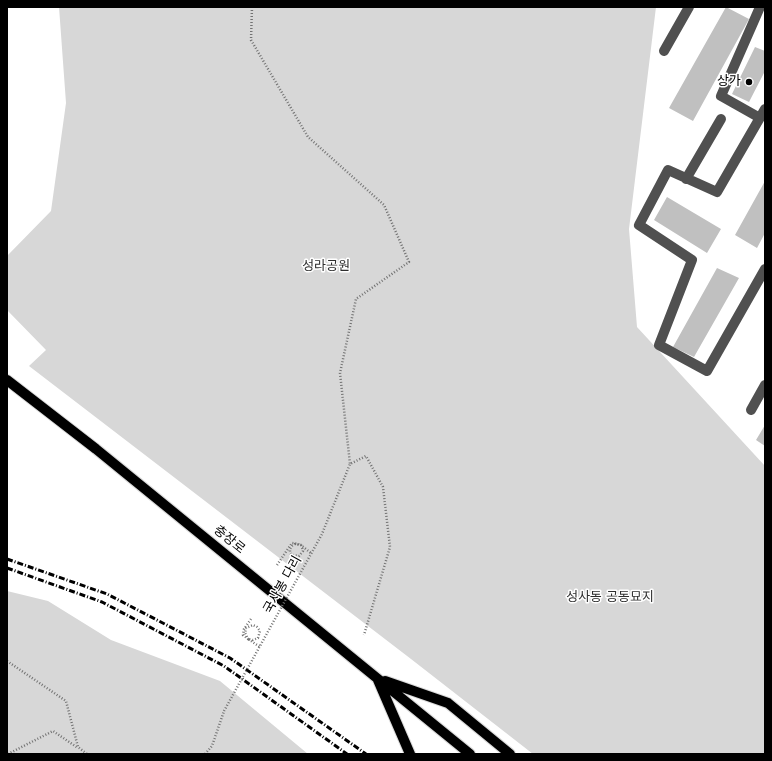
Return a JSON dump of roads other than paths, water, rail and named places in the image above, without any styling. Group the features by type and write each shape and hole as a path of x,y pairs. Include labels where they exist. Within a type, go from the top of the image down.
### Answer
{"main road":[{"name":"충장로","path":"7,380 96,449 470,754"},
{"path":"378,678 410,754"},
{"path":"378,678 448,703 510,754"}],"lane":[{"path":"664,51 689,7"},
{"path":"759,10 721,96 760,118"},
{"path":"765,108 717,192 668,170 639,225 692,260 659,345 707,371 765,269"},
{"path":"686,179 721,119"},
{"path":"751,410 765,385"}],"railway":[{"path":"7,559 107,594 230,658 366,754"},
{"path":"7,568 102,602 224,666 347,754"}],"place":[{"name":"상가","path":"749,82"}],"park label":[{"name":"성라공원","path":"326,267"},
{"name":"성사동 공동묘지","path":"610,598"}]}
